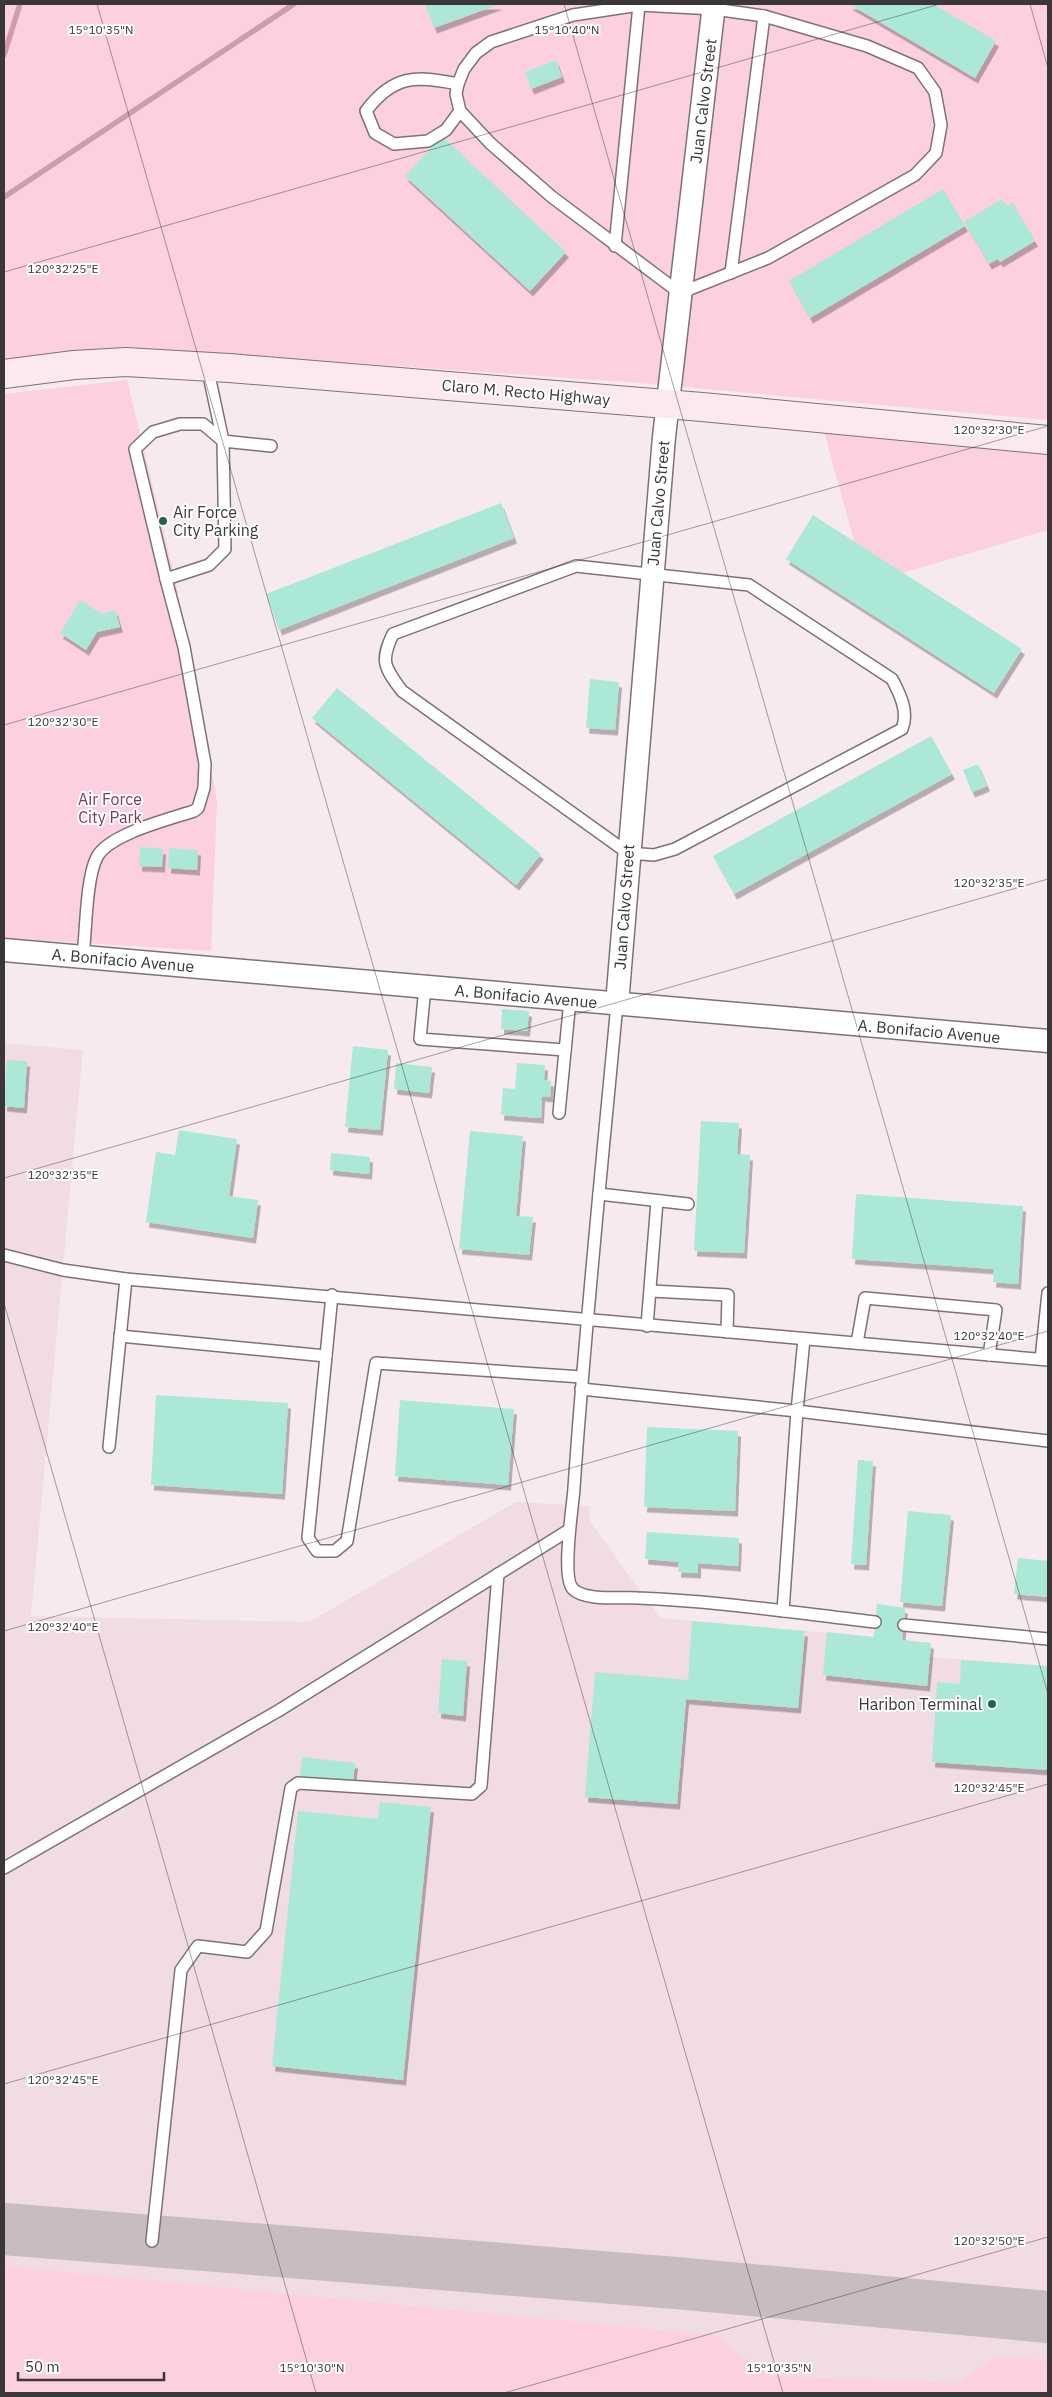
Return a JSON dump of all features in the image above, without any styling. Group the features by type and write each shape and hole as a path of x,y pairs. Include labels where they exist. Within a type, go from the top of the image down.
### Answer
{"main road":[{"name":"Claro M. Recto Highway","path":"4,374 74,365 126,362 207,366 668,404 1048,440"}],"street":[{"name":"Juan Calvo Street","path":"617,1004 628,853 668,404 714,6"},
{"name":"A. Bonifacio Avenue","path":"4,950 1048,1041"}],"lane":[{"path":"615,246 639,5"},
{"path":"639,5 714,6 764,16 867,46 918,68 935,92 942,124 936,153 915,175 768,258 680,293 552,197 490,143 460,111 456,94 464,69 476,53 491,42 573,15 639,5"},
{"path":"732,273 764,16"},
{"path":"458,84 436,79 405,80 389,86 366,111 375,133 394,144 428,141 446,130 460,111"},
{"path":"166,579 209,565 225,549 223,441 207,366"},
{"path":"83,957 91,881 97,856 115,840 146,826 194,811 198,808 204,788 205,764 195,700 135,449 153,432 180,424 203,424 223,441 271,446"},
{"path":"576,566 749,585 892,679 900,693 905,722 902,729 675,849 654,855 628,853 402,691 388,673 384,652 393,634 576,566"},
{"path":"425,987 420,1038 565,1050"},
{"path":"559,1112 570,1000"},
{"path":"617,1004 582,1377 570,1530 568,1577 572,1588 583,1596 645,1598 875,1622"},
{"path":"599,1194 688,1204"},
{"path":"647,1326 657,1200"},
{"path":"4,1255 63,1270 126,1279 332,1295 647,1326 1044,1359 1048,1293"},
{"path":"109,1447 126,1279"},
{"path":"651,1291 728,1295 727,1332"},
{"path":"332,1295 308,1538 317,1551 335,1550 347,1541 376,1363 582,1377"},
{"path":"857,1343 865,1298 996,1310 989,1355"},
{"path":"120,1336 326,1356"},
{"path":"783,1611 804,1339"},
{"path":"581,1389 797,1411 1048,1441"},
{"path":"4,1868 278,1711 570,1530"},
{"path":"152,2241 181,1970 198,1946 247,1952 266,1930 291,1788 294,1785 298,1783 472,1794 481,1786 498,1574"},
{"path":"904,1625 1048,1639"}],"shaded area":[{"path":"4,1043 83,1050 31,1616 309,1622 516,1502 590,1506 589,1520 660,1618 873,1637 877,1604 905,1608 902,1640 931,1643 930,1657 1048,1666 1048,2393 4,2393"}],"green space":[{"path":"4,4 1048,4 1048,420 639,383 213,353 136,350 4,362"},
{"name":"Air Force City Park","path":"127,380 175,578 217,801 211,951 4,938 4,394"},
{"path":"824,432 1048,453 1048,530 866,584"},
{"path":"4,2266 720,2336 741,2357 770,2376 958,2383 1000,2356 1048,2360 1048,2393 4,2393"}],"building":[{"path":"425,4 500,4 434,28"},
{"path":"849,4 933,4 996,41 975,78"},
{"path":"556,60 562,77 531,89 525,72"},
{"path":"442,136 566,252 530,291 405,176"},
{"path":"943,189 965,226 810,318 789,281"},
{"path":"1002,199 1007,206 1013,203 1035,241 1000,262 998,259 989,264 964,222"},
{"path":"501,503 514,538 279,630 266,594"},
{"path":"813,515 1022,649 994,693 786,559"},
{"path":"80,600 102,614 115,610 120,627 97,632 86,650 60,633"},
{"path":"590,679 619,682 615,730 586,728"},
{"path":"337,688 541,854 516,885 312,718"},
{"path":"931,736 952,774 734,894 713,856"},
{"path":"978,764 987,786 972,792 963,770"},
{"path":"140,847 163,849 162,867 139,866"},
{"path":"169,848 198,850 197,870 168,868"},
{"path":"502,1009 529,1011 527,1031 501,1029"},
{"path":"353,1046 388,1050 380,1130 345,1127"},
{"path":"7,1060 27,1061 24,1108 4,1106"},
{"path":"396,1063 432,1067 429,1093 394,1089"},
{"path":"517,1063 545,1065 544,1080 551,1081 550,1097 542,1096 541,1118 501,1115 503,1088 515,1089"},
{"path":"701,1121 739,1123 737,1154 750,1155 744,1253 694,1251"},
{"path":"179,1130 237,1139 229,1196 258,1200 253,1238 146,1222 156,1152 175,1155"},
{"path":"470,1131 523,1136 516,1216 533,1217 529,1255 459,1249"},
{"path":"331,1153 370,1157 369,1174 330,1170"},
{"path":"856,1194 1023,1206 1018,1284 993,1282 994,1269 852,1259"},
{"path":"156,1395 288,1403 282,1494 151,1485"},
{"path":"400,1400 514,1409 508,1485 395,1476"},
{"path":"647,1427 738,1431 735,1511 644,1507"},
{"path":"858,1460 873,1461 866,1565 851,1564"},
{"path":"908,1511 951,1515 942,1606 900,1602"},
{"path":"647,1532 739,1538 738,1566 698,1563 698,1573 678,1572 679,1562 645,1559"},
{"path":"1018,1558 1048,1561 1048,1597 1014,1594"},
{"path":"877,1604 905,1608 902,1640 931,1643 927,1686 823,1675 827,1632 874,1637"},
{"path":"692,1621 805,1631 798,1708 686,1699 677,1804 585,1797 595,1672 688,1680"},
{"path":"442,1659 467,1661 463,1716 438,1713"},
{"name":"Haribon Terminal","path":"961,1660 1048,1666 1048,1770 932,1762 937,1682 960,1684"},
{"path":"302,1757 355,1763 353,1782 300,1776"},
{"path":"380,1802 431,1807 403,2080 272,2066 298,1811 378,1819"}],"waterway":[{"path":"4,55 20,4"},
{"path":"4,197 294,4"}],"taxiway":[{"path":"4,2229 676,2283 1048,2317"}],"place":[{"name":"Air Force City Parking","path":"163,521"},
{"name":"Haribon Terminal","path":"992,1704"}]}
